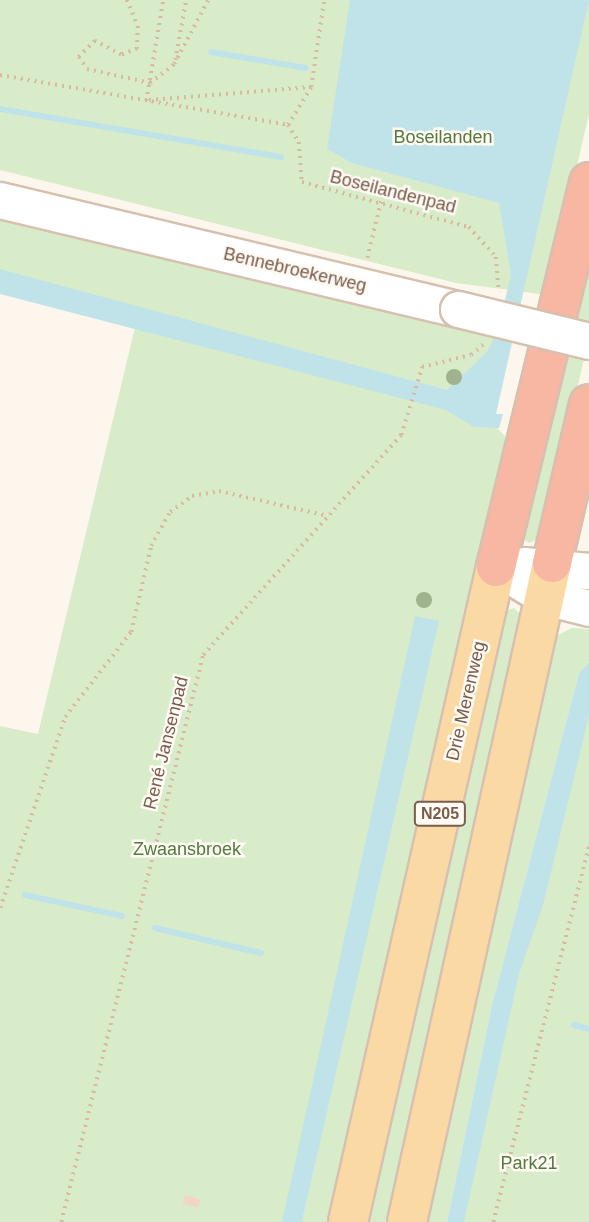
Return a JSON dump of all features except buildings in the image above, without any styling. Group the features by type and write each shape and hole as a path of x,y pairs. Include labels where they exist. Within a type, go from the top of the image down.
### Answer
{"highway":[{"name":"Drie Merenweg","path":"496,568 589,182"},
{"path":"548,580 589,404"}],"main road":[{"name":"Drie Merenweg","path":"348,1222 496,568"},
{"path":"407,1222 548,580"}],"street":[{"name":"Bennebroekerweg","path":"0,200 589,341"},
{"path":"496,568 548,580 589,608"},
{"path":"548,580 589,571"}],"path":[{"path":"127,0 138,26 136,49 121,55 95,41 79,57 87,69 150,83"},
{"path":"146,101 163,0"},
{"path":"174,64 186,0"},
{"path":"150,83 174,64 208,0"},
{"path":"0,75 288,125 311,88 324,0"},
{"path":"146,101 311,88"},
{"path":"171,106 183,99"},
{"name":"Boseilandenpad","path":"288,125 299,142 302,183 381,201 469,227 496,257 499,295"},
{"path":"365,264 381,201"},
{"name":"René Jansenpad","path":"61,1222 203,656 401,435 415,379 428,363 471,355 492,335"},
{"path":"0,908 65,717 131,632 152,546 170,512 192,496 219,491 328,516"},
{"path":"493,1222 589,844"}],"green space":[{"name":"Boseilanden","path":"0,0 589,0 589,114 547,295 456,283 0,170"},
{"name":"Zwaansbroek","path":"0,210 497,333 495,426 514,445 338,1222 302,1222 436,621 289,1222 0,1222 0,726 38,734 136,323 0,283"},
{"path":"589,228 589,337 543,537 529,543 521,537"},
{"path":"514,608 525,619 387,1222 362,1222 504,611"},
{"path":"572,628 589,629 589,662 579,673 492,1005 447,1222 417,1222 554,637"},
{"name":"Park21","path":"589,689 589,1222 455,1222"}],"water":[{"path":"350,0 589,0 496,414 503,414 499,428 474,427 446,410 0,294 0,269 447,390 487,352 497,333 511,275 499,203 352,163 327,149"},
{"path":"415,616 439,621 302,1222 282,1222"},
{"path":"589,662 589,716 543,905 519,974 464,1222 447,1222 492,1005 579,673"}],"waterway":[{"path":"211,52 306,68"},
{"path":"0,109 281,157"},
{"path":"25,895 122,916"},
{"path":"155,928 261,953"},
{"path":"574,1025 589,1029"}]}
